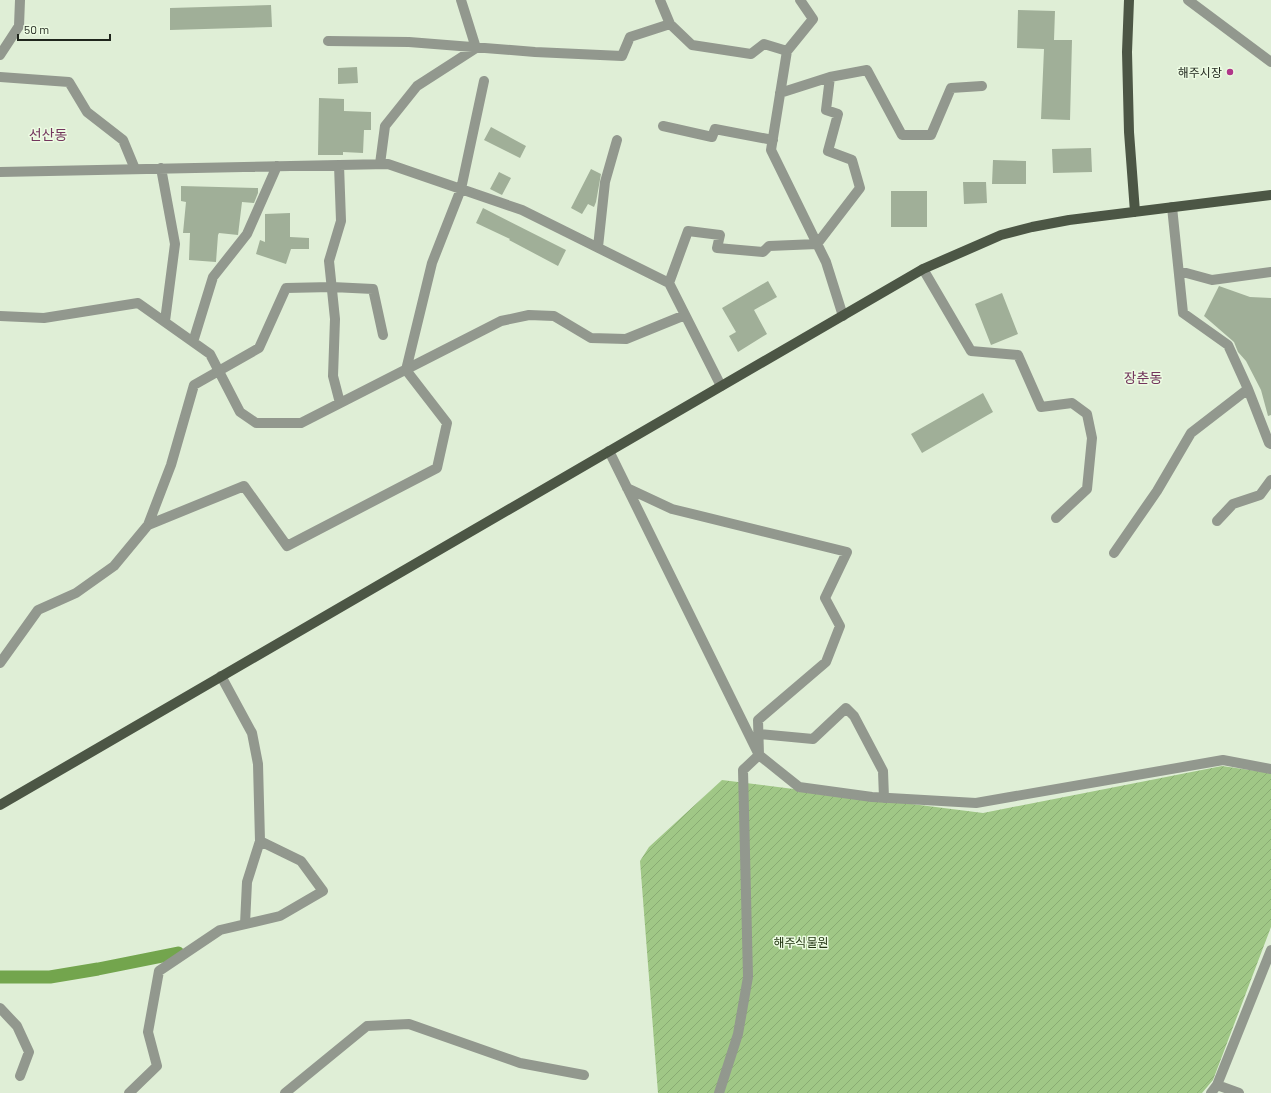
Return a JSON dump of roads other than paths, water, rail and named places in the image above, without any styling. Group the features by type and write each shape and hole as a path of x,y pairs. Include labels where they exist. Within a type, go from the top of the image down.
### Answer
{"main road":[{"path":"1129,0 1127,52 1129,132 1135,212"},
{"path":"0,804 923,269 1001,235 1032,227 1069,220 1271,195"}],"street":[{"path":"0,55 19,26 20,0"},
{"path":"461,0 476,48"},
{"path":"660,0 670,24 692,45 751,54 764,44 787,50"},
{"path":"800,0 814,19 787,50 771,150 826,262 843,316"},
{"path":"1188,0 1271,62"},
{"path":"328,41 408,42 476,48 622,56 630,37 670,24"},
{"path":"380,164 384,126 416,86 476,48"},
{"path":"780,94 830,77 867,70 902,135 931,135 951,88 982,86"},
{"path":"0,77 68,82 87,112 122,140 135,169"},
{"path":"817,244 860,188 852,160 828,151 838,114 826,110 830,77"},
{"path":"406,370 432,263 461,189 484,81"},
{"path":"663,126 712,138 715,129 773,140"},
{"path":"598,248 605,182 617,140"},
{"path":"0,172 388,164 522,210 669,283 721,386"},
{"path":"339,165 341,221 330,261 335,319 332,376 340,403"},
{"path":"193,342 213,278 247,234 277,166"},
{"path":"161,168 175,244 165,322"},
{"path":"1172,207 1183,313 1228,345 1248,389 1269,443 1271,444"},
{"path":"669,283 688,231 720,235 717,248 764,252 769,246 817,244"},
{"path":"923,269 971,351 1018,355 1041,407 1072,402 1087,414 1092,438 1087,489 1056,518"},
{"path":"1179,271 1212,280 1271,272"},
{"path":"0,663 38,610 76,593 114,566 148,525 171,465 194,385 259,348 286,288 332,287 373,289 383,335"},
{"path":"0,316 44,318 138,303 210,354 240,412 256,422 301,423 501,320 529,315 554,316 592,338 626,339 685,315"},
{"path":"148,525 244,486 287,546 437,468 447,423 406,370"},
{"path":"1114,553 1158,491 1191,433 1248,389"},
{"path":"609,451 759,756 799,787 884,798 976,803 1223,760 1271,769"},
{"path":"1217,521 1233,504 1260,495 1271,480"},
{"path":"627,488 672,509 847,552 825,598 840,626 826,662 758,720 759,756"},
{"path":"221,676 252,733 258,764 260,841 247,882 245,924"},
{"path":"758,734 812,739 846,708 854,716 883,771 884,798"},
{"path":"719,1093 738,1034 748,976 743,770 759,756"},
{"path":"129,1093 157,1066 148,1032 159,971 220,930 280,916 323,891 302,861 260,841"},
{"path":"1239,1093 1214,1089 1271,950"},
{"path":"0,1008 17,1026 29,1052 20,1076"},
{"path":"285,1093 367,1026 409,1024 520,1063 584,1075"}],"waterway":[{"path":"0,977 50,977 178,953"}],"place":[{"name":"해주시장","path":"1230,72"}],"district":[{"name":"선산동","path":"48,134"},
{"name":"장춘동","path":"1143,377"}],"park label":[{"name":"해주식물원","path":"801,942"}]}
